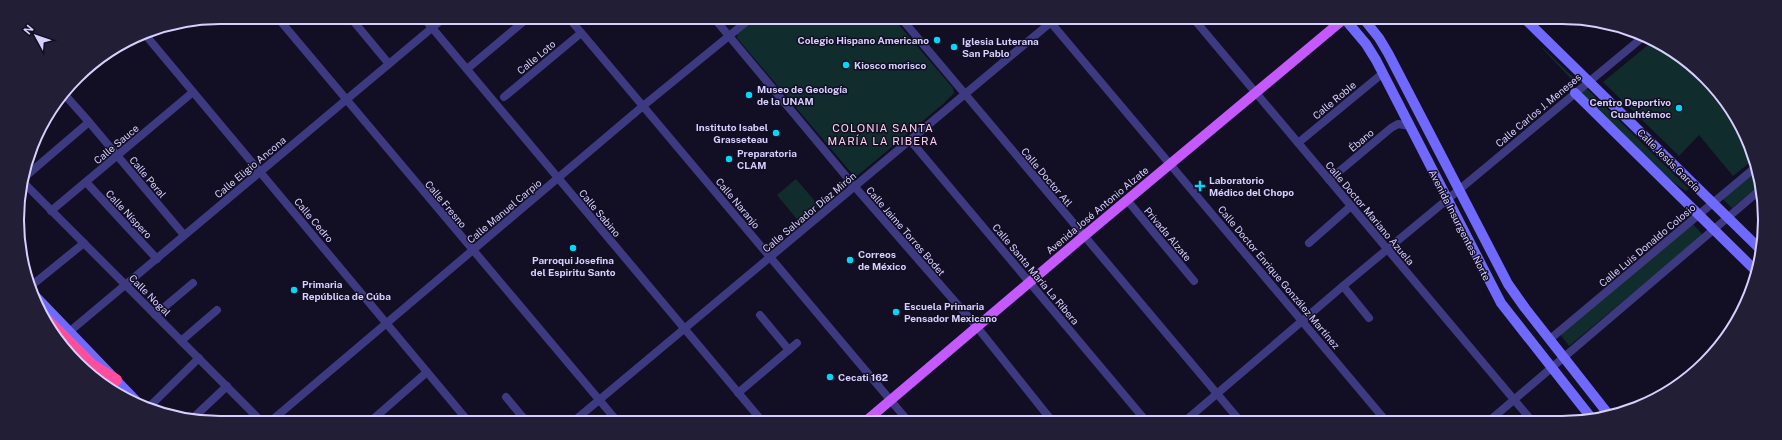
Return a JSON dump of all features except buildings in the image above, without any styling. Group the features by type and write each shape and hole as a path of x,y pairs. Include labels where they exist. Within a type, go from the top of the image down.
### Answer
{"highway":[{"path":"61,334 92,365 116,380"}],"main road":[{"name":"Avenida José Antonio Alzate","path":"872,416 1084,236 1338,24"},
{"name":"Avenida Insurgentes Norte","path":"1348,24 1372,52 1501,303 1588,414"},
{"name":"Avenida Insurgentes Norte","path":"1368,24 1388,53 1508,284 1606,411"},
{"name":"Calle Jesús García","path":"1530,24 1756,245"},
{"name":"Calle Jesús García","path":"1575,93 1752,267"},
{"path":"43,304 131,395"}],"street":[{"name":"Calle Fresno","path":"283,24 613,416"},
{"path":"356,24 389,64"},
{"name":"Calle Sabino","path":"429,24 758,416"},
{"name":"Calle Eligio Ancona","path":"70,332 437,24"},
{"path":"467,69 521,24"},
{"name":"Calle Naranjo","path":"574,24 904,416"},
{"name":"Calle Jaime Torres Bodet","path":"719,24 855,186 977,327 1048,416"},
{"name":"Calle Manuel Carpio","path":"278,416 559,179 643,106 744,24"},
{"name":"Calle Doctor Atl","path":"906,24 1236,416"},
{"name":"Calle Salvador Díaz Mirón","path":"580,416 965,95 1046,24"},
{"name":"Calle Doctor Enrique González Martínez","path":"1054,24 1382,416"},
{"name":"Calle Doctor Mariano Azuela","path":"1197,24 1528,416"},
{"name":"Calle Loto","path":"504,97 581,33"},
{"name":"Calle Cedro","path":"148,38 464,416"},
{"name":"Calle Carlos J. Meneses","path":"1191,416 1302,320 1458,189 1639,40"},
{"name":"Calle Roble","path":"1298,143 1383,73"},
{"name":"Calle Sauce","path":"52,211 193,92"},
{"name":"Calle Peral","path":"68,98 184,235"},
{"path":"30,172 89,122"},
{"name":"Ébano","path":"1329,180 1391,128 1398,124 1410,126"},
{"name":"Calle Santa María La Ribera","path":"910,140 1142,416"},
{"name":"Calle Luis Donaldo Colosio","path":"1550,339 1751,171"},
{"name":"Calle Níspero","path":"86,182 157,259"},
{"name":"Calle Nogal","path":"27,186 256,416"},
{"path":"1495,416 1756,193"},
{"name":"Privada Alzate","path":"1127,200 1194,281"},
{"path":"1309,243 1351,206"},
{"path":"34,283 84,243"},
{"path":"155,315 193,283"},
{"path":"1343,286 1369,318"},
{"path":"181,341 217,310"},
{"path":"760,315 789,350"},
{"path":"738,393 797,344"},
{"path":"152,404 199,358"},
{"path":"377,416 427,372"},
{"path":"197,414 227,386"},
{"path":"506,397 522,416"}],"green space":[{"path":"749,24 898,24 953,88 954,93 942,105 857,176 854,176 737,38 738,33"},
{"name":"Centro Deportivo Cuauhtémoc","path":"1649,44 1660,50 1701,81 1725,111 1738,133 1749,163 1733,176 1699,135 1679,156 1603,82"},
{"path":"1542,48 1574,78 1572,80"},
{"path":"1586,89 1689,189 1686,191 1681,188 1657,169 1581,94 1582,91"},
{"path":"1752,174 1755,189 1732,208 1722,198"},
{"path":"796,179 819,206 800,223 777,195"},
{"path":"1692,223 1703,235 1569,346 1560,334"}],"place":[{"name":"Colegio Hispano Americano","path":"937,40"},
{"name":"Iglesia Luterana San Pablo","path":"954,47"},
{"name":"Kiosco morisco","path":"846,65"},
{"name":"Museo de Geología de la UNAM","path":"749,95"},
{"name":"Centro Deportivo Cuauhtémoc","path":"1679,108"},
{"name":"Instituto Isabel Grasseteau","path":"776,133"},
{"name":"Preparatoria CLAM","path":"729,159"},
{"name":"Laboratorio Médico del Chopo","path":"1200,186"},
{"name":"Parroqui Josefina del Espiritu Santo","path":"573,248"},
{"name":"Correos de México","path":"850,260"},
{"name":"Primaria República de Cúba","path":"294,290"},
{"name":"Escuela Primaria Pensador Mexicano","path":"896,312"},
{"name":"Cecati 162","path":"830,377"}],"district":[{"name":"COLONIA SANTA MARÍA LA RIBERA","path":"883,134"}]}
